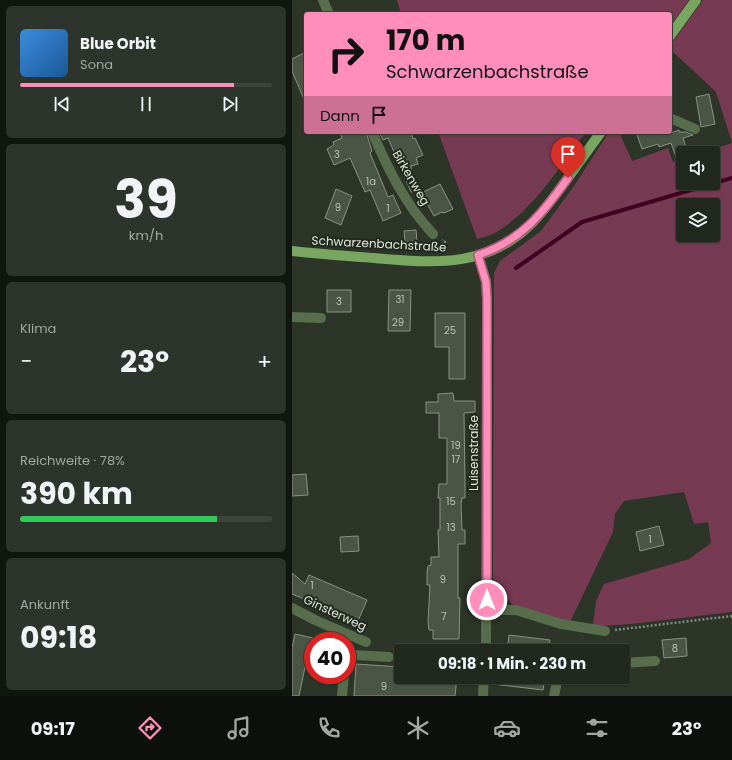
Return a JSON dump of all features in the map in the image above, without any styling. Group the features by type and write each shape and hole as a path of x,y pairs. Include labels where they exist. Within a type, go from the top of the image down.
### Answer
{"main road":[{"path":"672,33 696,0"},
{"name":"Schwarzenbachstraße","path":"292,251 417,262 450,262 492,250 512,240 534,221 548,205 600,134"}],"street":[{"path":"323,0 328,12"},
{"path":"672,119 695,129"},
{"name":"Birkenweg","path":"373,134 394,182 414,212 433,234"},
{"name":"Luisenstraße","path":"478,255 486,282 487,299 486,644"},
{"path":"292,317 322,318"},
{"name":"Ginsterweg","path":"292,608 315,620 366,642"},
{"path":"487,610 516,610 562,624 605,631"},
{"path":"356,655 389,657"},
{"path":"630,663 655,661"},
{"path":"342,696 343,684"},
{"path":"483,696 484,684"},
{"path":"554,696 557,684"}],"path":[{"path":"436,248 444,243"},
{"path":"605,631 732,616"}],"shaded area":[{"path":"397,0 689,0 672,24 672,12 400,12"},
{"path":"703,0 732,0 732,143 716,92 672,51 672,43"},
{"path":"439,134 585,134 545,187 522,212 495,233 477,239"},
{"path":"608,134 620,134 632,161 668,148 673,162 676,161 676,190 720,190 720,147 732,143 732,612 631,624 601,626 593,625 596,601 604,584 689,559 711,543 708,522 694,524 684,492 624,501 615,514 613,532 570,622 514,607 493,580 494,273 500,261 541,231 576,183"}],"building":[{"path":"304,53 304,99 292,71 292,59"},
{"path":"709,94 715,124 701,127 696,97"},
{"path":"679,130 679,132 686,132 693,135 683,138 686,146 676,146 676,157 671,143 659,147 658,144 642,149 637,134 672,134 672,132"},
{"path":"341,134 367,134 372,151 370,153 388,197 393,195 401,213 383,221 370,190 365,192 350,158 334,165 327,149 334,145 333,142 342,138"},
{"path":"380,134 412,134 413,139 415,138 423,155 416,158 418,164 411,166 413,192 411,192 388,138 383,140"},
{"path":"440,184 453,209 434,216 421,193"},
{"path":"336,189 352,196 341,225 325,218"},
{"path":"416,230 417,241 405,242 404,231"},
{"path":"327,290 351,290 351,312 327,312"},
{"path":"389,290 411,290 410,331 388,331"},
{"path":"435,313 465,313 465,379 449,379 449,347 435,347"},
{"path":"453,393 454,401 475,401 475,412 464,413 465,498 462,498 461,504 462,530 465,530 465,544 458,544 458,598 460,598 459,639 433,639 433,630 429,630 428,622 430,585 427,585 427,573 428,566 431,565 431,557 439,557 438,530 440,530 440,498 438,498 439,484 447,484 447,438 439,438 439,413 426,413 426,402 438,402 438,394"},
{"path":"306,474 308,495 292,496 292,475"},
{"path":"659,526 664,545 640,551 636,532"},
{"path":"358,536 359,551 341,552 340,537"},
{"path":"292,573 305,584 309,575 367,600 358,621 334,611 333,614 322,609 323,607 292,594"},
{"path":"295,634 304,636 304,672 299,696 292,696 292,648"},
{"path":"509,635 550,640 549,644 508,644"},
{"path":"686,638 687,656 664,658 662,640"},
{"path":"356,664 394,667 394,684 456,684 455,696 354,696 355,684 356,684"},
{"path":"492,684 544,684 543,690"}],"waterway":[{"path":"516,268 582,222 732,178"}],"route":[{"path":"487,600 487,299 486,282 478,255 512,240 528,227 548,205 568,178"}]}
